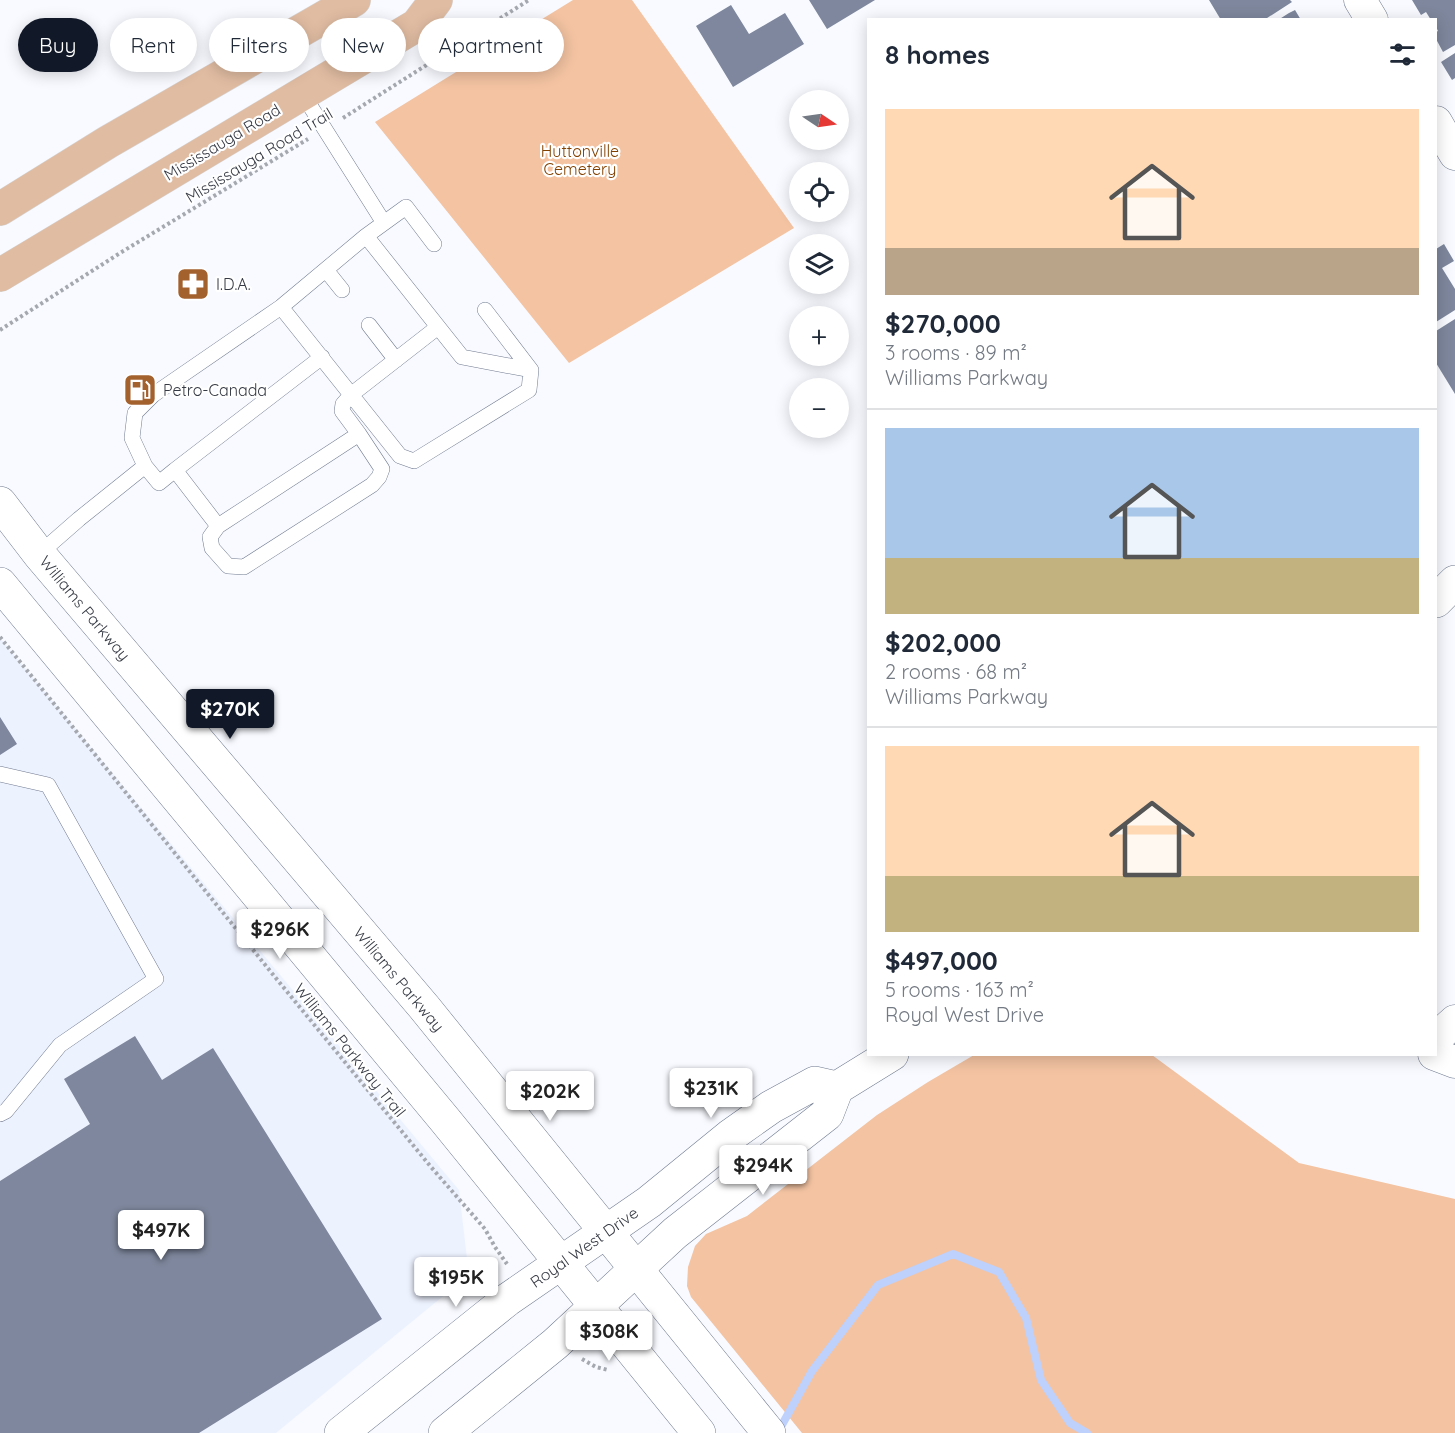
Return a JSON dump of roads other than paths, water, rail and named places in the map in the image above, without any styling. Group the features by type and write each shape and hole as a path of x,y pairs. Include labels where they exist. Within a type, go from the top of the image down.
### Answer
{"main road":[{"path":"0,209 108,142 354,0"},
{"name":"Mississauga Road","path":"0,275 417,25 436,0"},
{"name":"Williams Parkway","path":"0,503 39,554 424,1008 769,1433"},
{"path":"1437,600 1455,582"},
{"path":"0,584 361,1018 699,1433"},
{"path":"445,1433 555,1344 675,1233 827,1114 837,1088 889,1056"},
{"name":"Royal West Drive","path":"341,1433 507,1300 649,1202 730,1136 771,1107 815,1083 837,1088"}],"street":[{"path":"1360,0 1371,18"},
{"path":"1437,124 1455,154"},
{"path":"1437,1037 1455,1021"},
{"path":"1437,1055 1455,1062"}],"lane":[{"path":"303,93 384,223"},
{"path":"322,357 159,483 145,466 132,438 135,414 153,395 281,307 366,236 406,207 434,244"},
{"path":"366,236 462,357 531,370"},
{"path":"326,270 342,290"},
{"path":"281,307 400,456 414,461 529,390 531,370 485,310"},
{"path":"369,325 396,360"},
{"path":"359,434 218,526 210,537 212,548 228,566 244,567 372,485 382,469 359,434 342,411 343,404 351,394 438,327"},
{"path":"39,554 145,466"},
{"path":"175,470 218,526"},
{"path":"0,774 48,785 156,979 60,1045 6,1111 0,1114"}],"waterway":[{"path":"778,1432 812,1371 878,1285 953,1254 999,1272 1026,1318 1041,1380 1070,1423 1087,1433"}],"place":[{"name":"I.D.A.","path":"193,284"},
{"name":"Petro-Canada","path":"140,390"}],"park label":[{"name":"Huttonville Cemetery","path":"580,160"}]}
